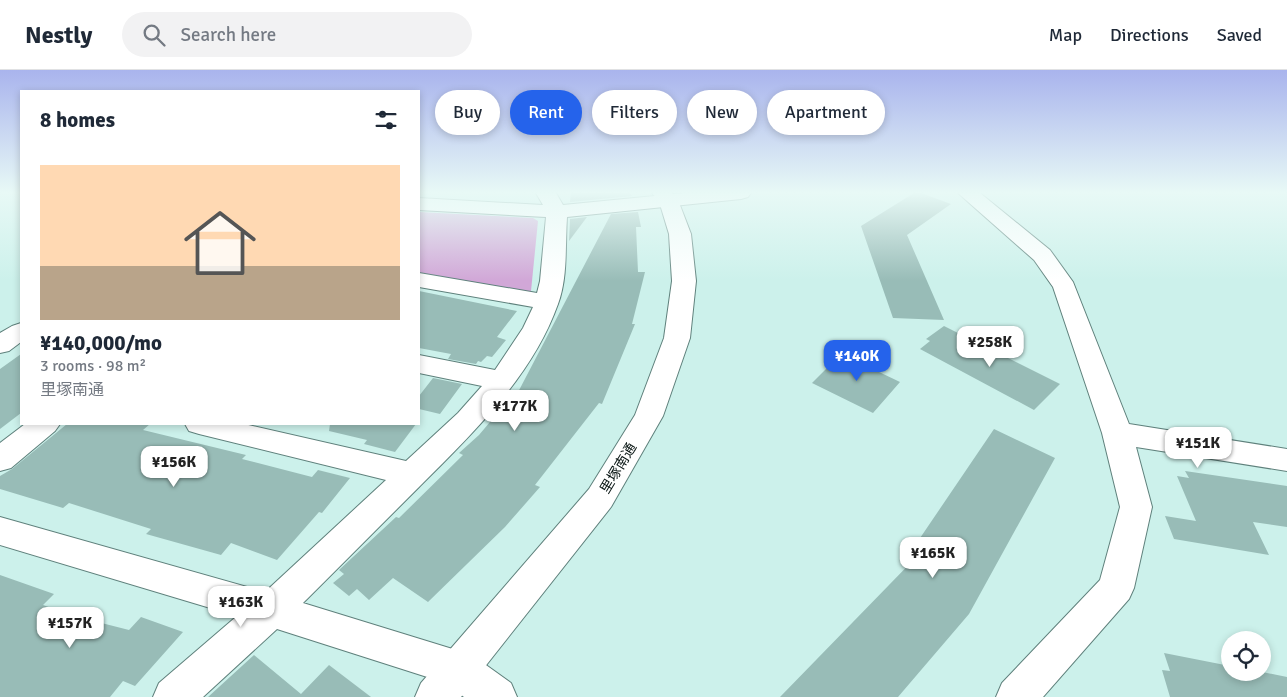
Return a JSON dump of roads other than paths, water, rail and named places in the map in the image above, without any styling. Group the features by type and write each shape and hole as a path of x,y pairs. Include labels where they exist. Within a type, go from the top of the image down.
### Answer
{"street":[{"path":"172,697 271,610 468,420 502,381 536,328 547,302 552,281 551,222"},
{"name":"里塚南通","path":"435,697 600,498 650,416 677,338 684,281 680,234 675,222"},
{"path":"1002,222 1042,256 1065,287 1117,433 1136,507 1116,588 1016,697"},
{"path":"420,280 547,302"},
{"path":"0,346 20,332"},
{"path":"420,364 502,381"},
{"path":"0,460 44,425"},
{"path":"203,425 412,474"},
{"path":"1117,433 1287,460"},
{"path":"0,531 271,610 458,668 497,697"}]}
